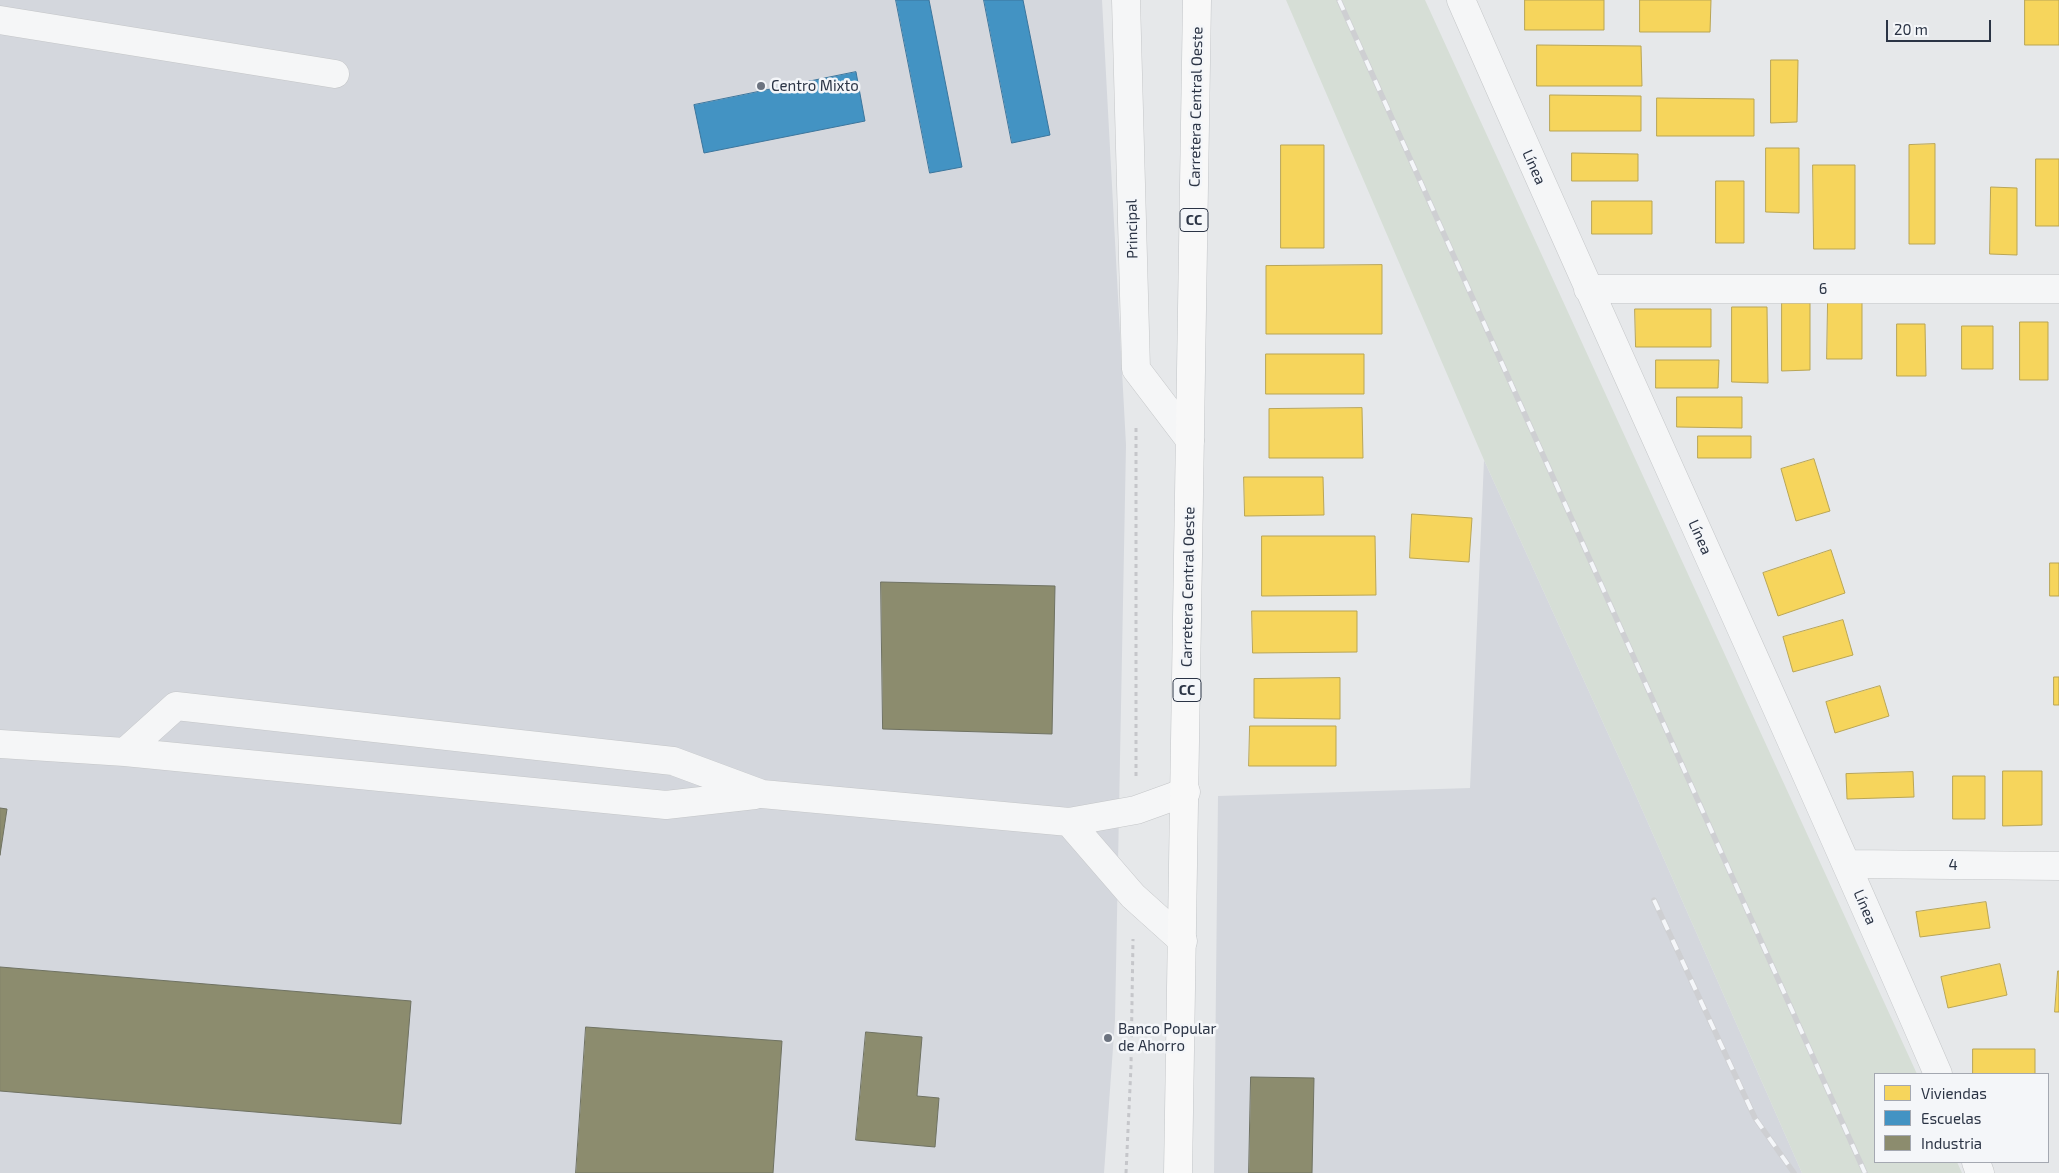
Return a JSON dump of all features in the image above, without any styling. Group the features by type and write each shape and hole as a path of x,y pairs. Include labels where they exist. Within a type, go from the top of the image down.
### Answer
{"main road":[{"name":"Carretera Central Oeste","path":"1178,1173 1186,792 1198,0"}],"street":[{"name":"Principal","path":"1126,0 1136,369 1190,440"},
{"name":"Línea","path":"1461,0 1588,289 1847,864 1938,1073"},
{"path":"0,20 335,74"},
{"name":"6","path":"1588,289 2059,289"},
{"path":"124,752 176,706 673,761 762,794"},
{"path":"0,744 124,752 666,805 762,794 1069,822 1136,810 1186,792"},
{"path":"1069,822 1133,896 1183,941"},
{"name":"4","path":"1847,864 2059,866"}],"path":[{"path":"1136,418 1136,810"},
{"path":"1126,1173 1131,1066 1133,896"}],"shaded area":[{"path":"0,0 1102,0 1126,445 1115,1020 1104,1173 0,1173"},
{"path":"1286,0 1425,0 1917,1073 1874,1073 1874,1163 1957,1163 1962,1173 1802,1173 1630,782 1484,460"},
{"path":"1484,460 1630,782 1802,1173 1214,1173 1218,796 1470,788"}],"building: Viviendas":[{"path":"1525,0 1604,0 1604,30 1525,30"},
{"path":"1640,0 1711,0 1710,32 1640,32"},
{"path":"2025,0 2059,0 2059,45 2025,45"},
{"path":"1537,45 1641,46 1642,86 1537,86"},
{"path":"1771,60 1798,60 1797,122 1771,123"},
{"path":"1550,95 1641,96 1641,131 1550,131"},
{"path":"1657,98 1754,99 1754,136 1657,136"},
{"path":"1935,144 1935,244 1909,244 1909,145"},
{"path":"1281,145 1324,145 1324,248 1281,248"},
{"path":"1766,148 1799,148 1799,213 1766,212"},
{"path":"1572,153 1638,154 1638,181 1572,181"},
{"path":"2036,159 2059,159 2059,226 2036,226"},
{"path":"1813,165 1855,165 1855,249 1814,249"},
{"path":"1716,181 1744,181 1744,243 1716,243"},
{"path":"1991,187 2017,188 2017,255 1990,254"},
{"path":"1592,201 1652,201 1652,234 1592,234"},
{"path":"1382,265 1382,334 1266,334 1266,266"},
{"path":"1828,301 1862,301 1862,359 1827,359"},
{"path":"1782,303 1810,303 1810,370 1782,371"},
{"path":"1732,307 1767,307 1768,383 1732,382"},
{"path":"1635,309 1711,309 1711,347 1636,347"},
{"path":"2020,322 2048,322 2048,380 2020,380"},
{"path":"1897,324 1925,324 1926,376 1897,376"},
{"path":"1962,326 1993,326 1993,369 1962,369"},
{"path":"1266,354 1364,354 1364,394 1266,394"},
{"path":"1656,360 1719,360 1718,388 1656,388"},
{"path":"1677,397 1742,397 1742,428 1677,427"},
{"path":"1362,408 1363,458 1269,458 1269,409"},
{"path":"1698,436 1751,436 1751,458 1698,458"},
{"path":"1814,459 1830,511 1796,521 1781,469"},
{"path":"1244,477 1323,477 1324,515 1245,516"},
{"path":"1412,514 1472,518 1469,562 1410,558"},
{"path":"1262,536 1375,536 1376,595 1262,596"},
{"path":"1831,550 1845,593 1778,616 1763,573"},
{"path":"2050,563 2059,563 2059,596 2050,596"},
{"path":"1252,611 1357,611 1357,652 1253,653"},
{"path":"1843,620 1853,655 1793,672 1783,637"},
{"path":"2054,677 2059,677 2059,705 2054,705"},
{"path":"1340,678 1340,719 1254,718 1254,679"},
{"path":"1880,686 1889,716 1835,733 1826,702"},
{"path":"1250,726 1336,726 1336,766 1249,766"},
{"path":"2003,771 2042,771 2042,825 2003,826"},
{"path":"1913,772 1914,797 1847,799 1846,774"},
{"path":"1953,776 1985,776 1985,819 1953,819"},
{"path":"1986,902 1990,928 1920,937 1916,912"},
{"path":"2000,964 2007,995 1948,1008 1941,977"},
{"path":"2058,971 2059,1012 2055,1012"},
{"path":"1973,1049 2035,1049 2035,1073 1973,1073"}],"building: Escuelas":[{"path":"896,0 929,0 962,167 930,173"},
{"path":"984,0 1023,0 1050,135 1012,143"},
{"path":"856,72 865,121 704,153 694,105"}],"building: Industria":[{"path":"881,582 1055,586 1052,734 883,729"},
{"path":"0,808 7,809 0,855"},
{"path":"0,967 411,1001 401,1124 0,1091"},
{"path":"586,1027 782,1041 773,1173 576,1173"},
{"path":"866,1032 922,1037 917,1096 939,1098 935,1147 856,1140"},
{"path":"1251,1077 1314,1078 1312,1173 1249,1173"}],"railway":[{"path":"1339,0 1865,1173"},
{"path":"1654,900 1755,1118 1794,1173"}],"place":[{"name":"Centro Mixto","path":"761,86"},
{"name":"Banco Popular de Ahorro","path":"1108,1038"}]}
